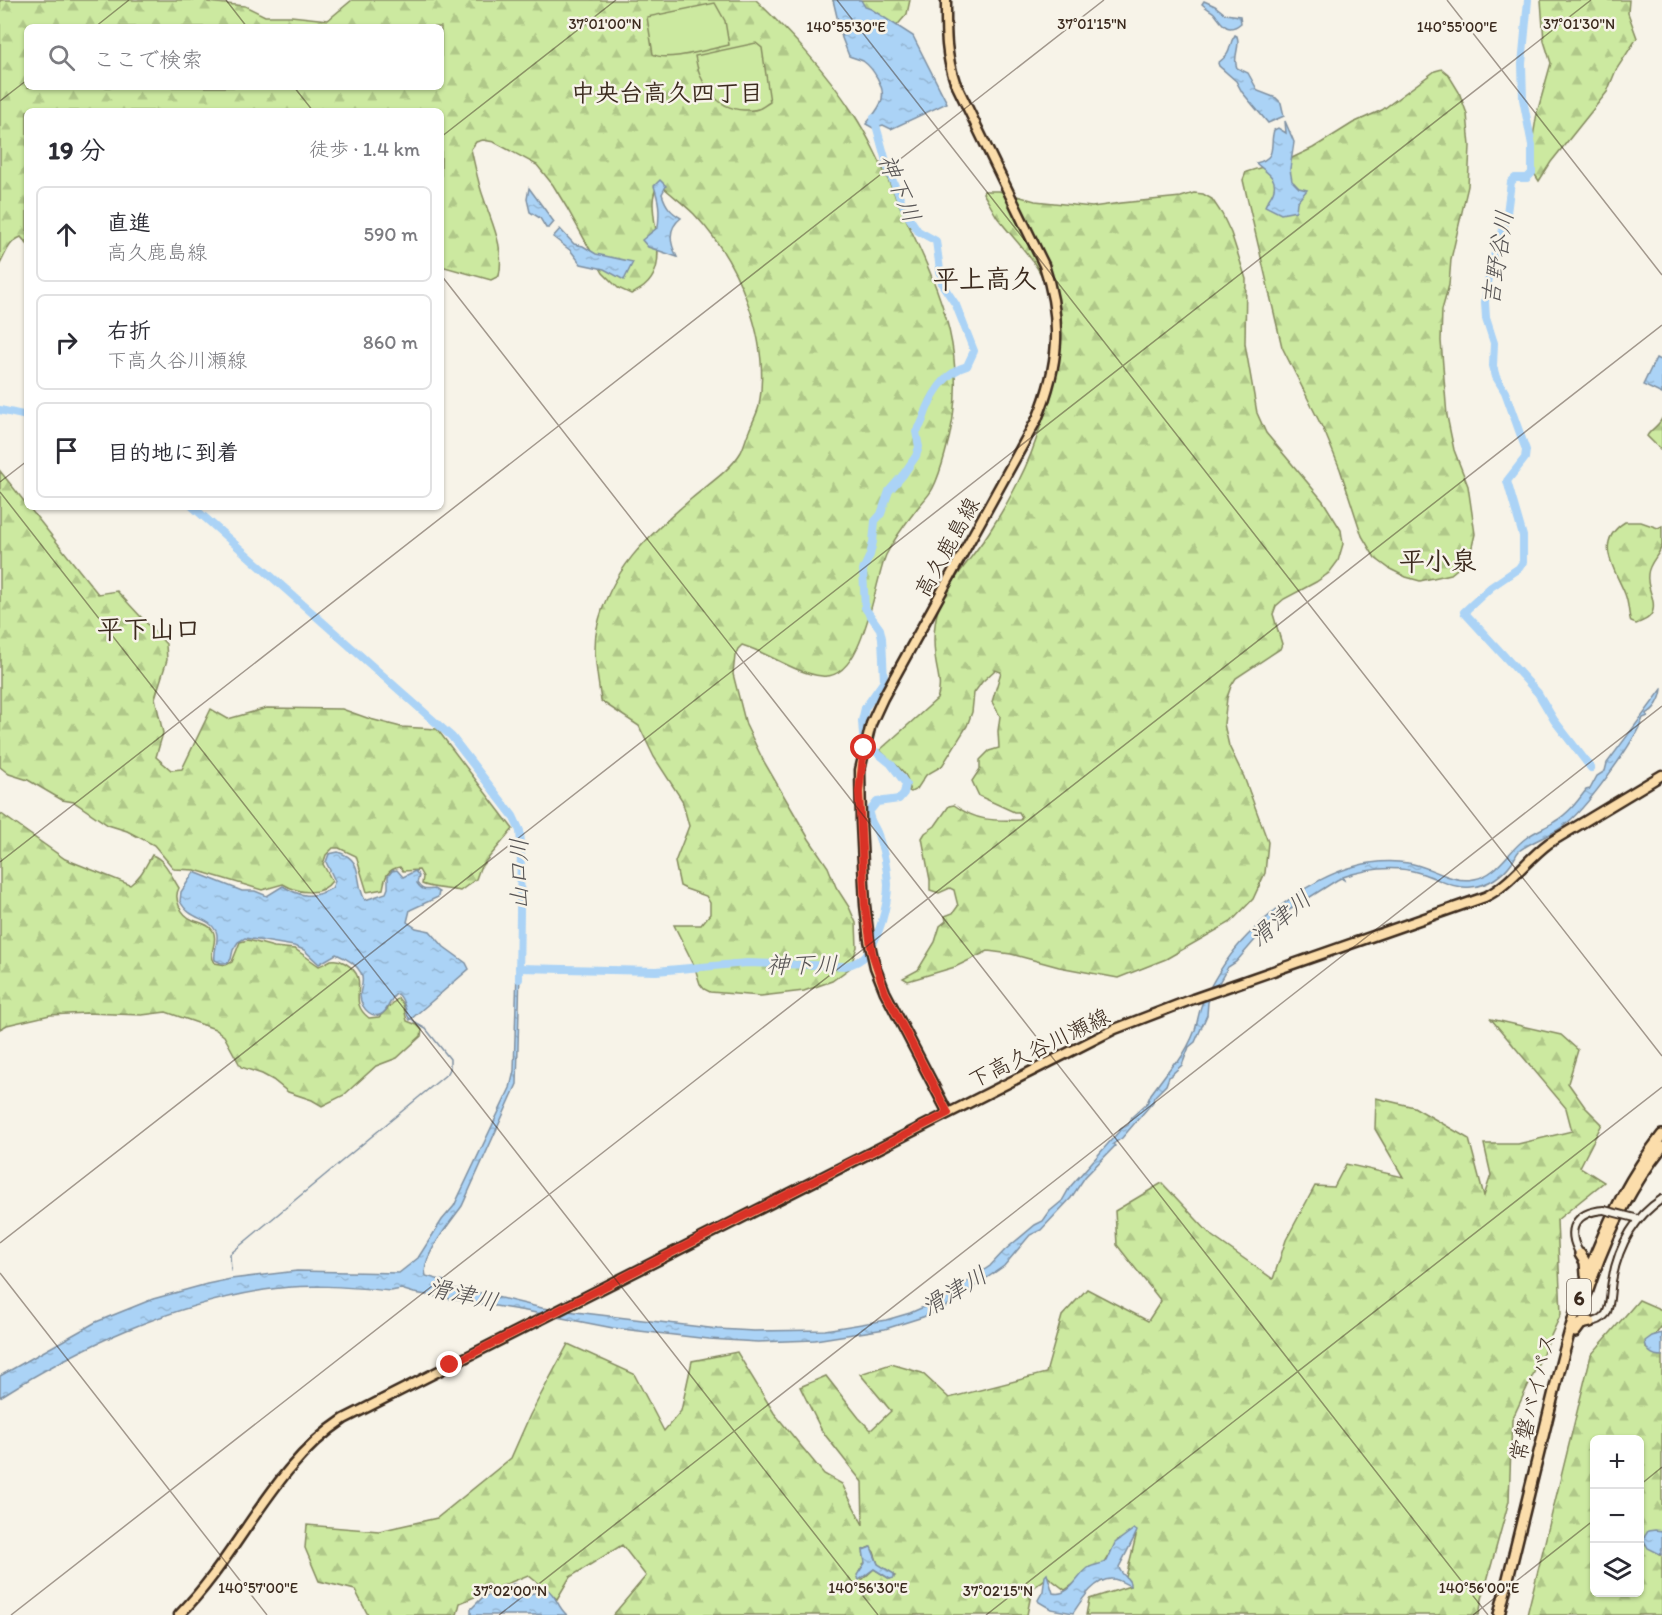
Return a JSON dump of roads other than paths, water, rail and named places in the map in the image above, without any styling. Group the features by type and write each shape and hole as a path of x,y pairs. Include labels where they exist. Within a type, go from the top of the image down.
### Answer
{"highway":[{"name":"常磐バイパス","path":"1499,1615 1570,1329 1586,1275 1624,1190 1662,1135"},
{"name":"常磐バイパス","path":"1504,1615 1582,1307 1601,1253 1628,1196 1662,1146"},
{"path":"1580,1254 1590,1255 1595,1251"},
{"path":"1580,1254 1585,1262 1586,1275"},
{"path":"1582,1307 1586,1320 1590,1322"},
{"path":"1575,1332 1581,1324 1590,1322"}],"main road":[{"name":"高久鹿島線","path":"946,0 946,55 949,66 1044,265 1055,309 1056,351 1050,386 1037,419 882,698 864,748 859,792 869,940 885,992 948,1113"},
{"name":"下高久谷川瀬線","path":"179,1615 212,1578 293,1463 321,1435 359,1411 1115,1029 1193,999 1485,897 1498,889 1549,843 1662,775"}],"street":[{"path":"1590,1322 1594,1323 1605,1314 1618,1254 1637,1217 1662,1199"},
{"path":"1580,1254 1573,1243 1573,1231 1575,1223 1581,1217 1593,1211 1604,1210 1637,1217"}],"water":[{"path":"833,0 861,0 865,7 913,36 947,103 891,129 883,125 873,128 866,124 879,106 882,89 867,64 849,56"},
{"path":"1204,1 1225,14 1240,16 1241,23 1228,28 1202,4"},
{"path":"1235,35 1238,40 1235,60 1237,68 1248,73 1258,91 1276,98 1281,103 1284,116 1268,123 1242,92 1236,81 1219,66 1218,63 1228,52"},
{"path":"1285,121 1294,142 1290,169 1292,181 1299,188 1307,190 1297,202 1296,211 1281,214 1265,206 1273,192 1274,182 1270,175 1256,163 1270,155 1274,130 1278,128 1286,133"},
{"path":"660,180 666,186 662,194 665,202 681,218 673,227 671,236 677,257 648,247 642,240 658,227 659,206 654,186"},
{"path":"529,188 554,222 549,228 546,228 540,218 530,212 527,199"},
{"path":"560,229 574,244 583,246 596,254 633,262 624,280 604,269 581,264 571,251 553,237"},
{"path":"1656,358 1662,361 1662,394 1643,385"},
{"name":"滑津川","path":"1662,689 1657,704 1646,714 1648,716 1643,718 1630,743 1583,807 1562,827 1519,851 1508,867 1494,879 1477,886 1464,887 1401,869 1371,870 1343,877 1344,880 1341,878 1337,880 1283,914 1261,933 1236,962 1228,967 1208,1002 1207,1015 1182,1065 1169,1077 1166,1085 1154,1097 1153,1102 1122,1138 1113,1144 1115,1146 1085,1177 1071,1198 1041,1230 1030,1235 1004,1266 945,1307 923,1317 885,1329 815,1340 758,1342 613,1328 401,1289 391,1291 327,1286 280,1288 228,1297 160,1317 94,1345 0,1397 0,1376 96,1322 153,1299 231,1279 297,1271 399,1273 418,1258 442,1220 454,1206 510,1088 514,1071 517,970 520,970 517,1084 462,1206 432,1250 425,1268 426,1276 444,1281 442,1287 476,1292 542,1308 718,1329 825,1330 886,1320 910,1313 942,1299 990,1266 1005,1250 1043,1221 1050,1211 1062,1201 1070,1187 1121,1129 1128,1125 1132,1117 1147,1103 1174,1063 1178,1062 1193,1034 1204,999 1229,957 1248,935 1282,905 1320,880 1363,864 1408,863 1449,877 1466,880 1490,873 1520,843 1564,815 1586,790 1590,789 1597,776 1605,771 1607,763"},
{"path":"338,852 352,860 356,866 365,900 386,893 388,876 392,871 397,870 403,877 415,871 419,876 417,883 422,889 434,889 439,892 438,897 410,910 407,922 416,928 430,931 444,947 466,963 469,969 410,1020 398,994 381,1014 373,1015 365,1009 360,996 361,973 350,961 336,954 319,964 304,950 294,946 245,938 238,942 228,963 215,960 216,931 213,926 189,912 180,901 181,892 194,872 242,891 255,891 267,896 283,886 301,894 319,894 332,888 335,881 326,862 329,854"},
{"path":"1662,1333 1662,1356 1655,1355 1648,1350 1645,1341"},
{"path":"1134,1529 1137,1531 1119,1567 1130,1586 1114,1579 1100,1582 1089,1591 1073,1613 1051,1609 1039,1602 1047,1574 1053,1593 1064,1592 1088,1568 1107,1561 1115,1543"},
{"path":"1648,1531 1662,1531 1662,1555 1648,1548 1644,1537"},
{"path":"871,1547 878,1564 894,1574 894,1578 890,1579 874,1569 859,1580 857,1575 865,1563 863,1550"},
{"path":"513,1584 530,1593 546,1588 567,1615 471,1615 471,1609 484,1596 498,1594"}],"waterway":[{"name":"吉野谷川","path":"1528,0 1522,64 1523,99 1532,145 1532,173 1527,178 1515,178 1511,182 1506,221 1491,265 1485,302 1486,318 1494,343 1493,366 1496,377 1505,392 1526,450 1525,458 1507,481 1523,536 1523,562 1519,568 1491,587 1464,612 1538,693 1554,720 1591,768"},
{"name":"神下川","path":"863,735 862,721 865,708 884,681 880,629 865,608 863,570 870,555 875,521 881,514 889,491 916,456 919,447 916,432 933,396 947,378 967,366 974,351 956,305 942,284 936,241 918,231 908,216 889,172 874,118"},
{"name":"山口川","path":"0,410 24,415"},
{"name":"山口川","path":"196,510 452,737 513,816 520,831 521,845 519,979"},
{"name":"神下川","path":"519,968 656,971 747,963 845,966 859,961 871,948 879,931 888,893 884,855 869,812 877,802 899,799 904,793 906,784 891,764 870,747"},
{"path":"231,1271 230,1254 448,1073 450,1059 426,1029 411,1018"}],"district":[{"name":"中央台高久四丁目","path":"667,92"},
{"name":"平上高久","path":"985,279"},
{"name":"平小泉","path":"1438,561"},
{"name":"平下山口","path":"149,629"}]}
